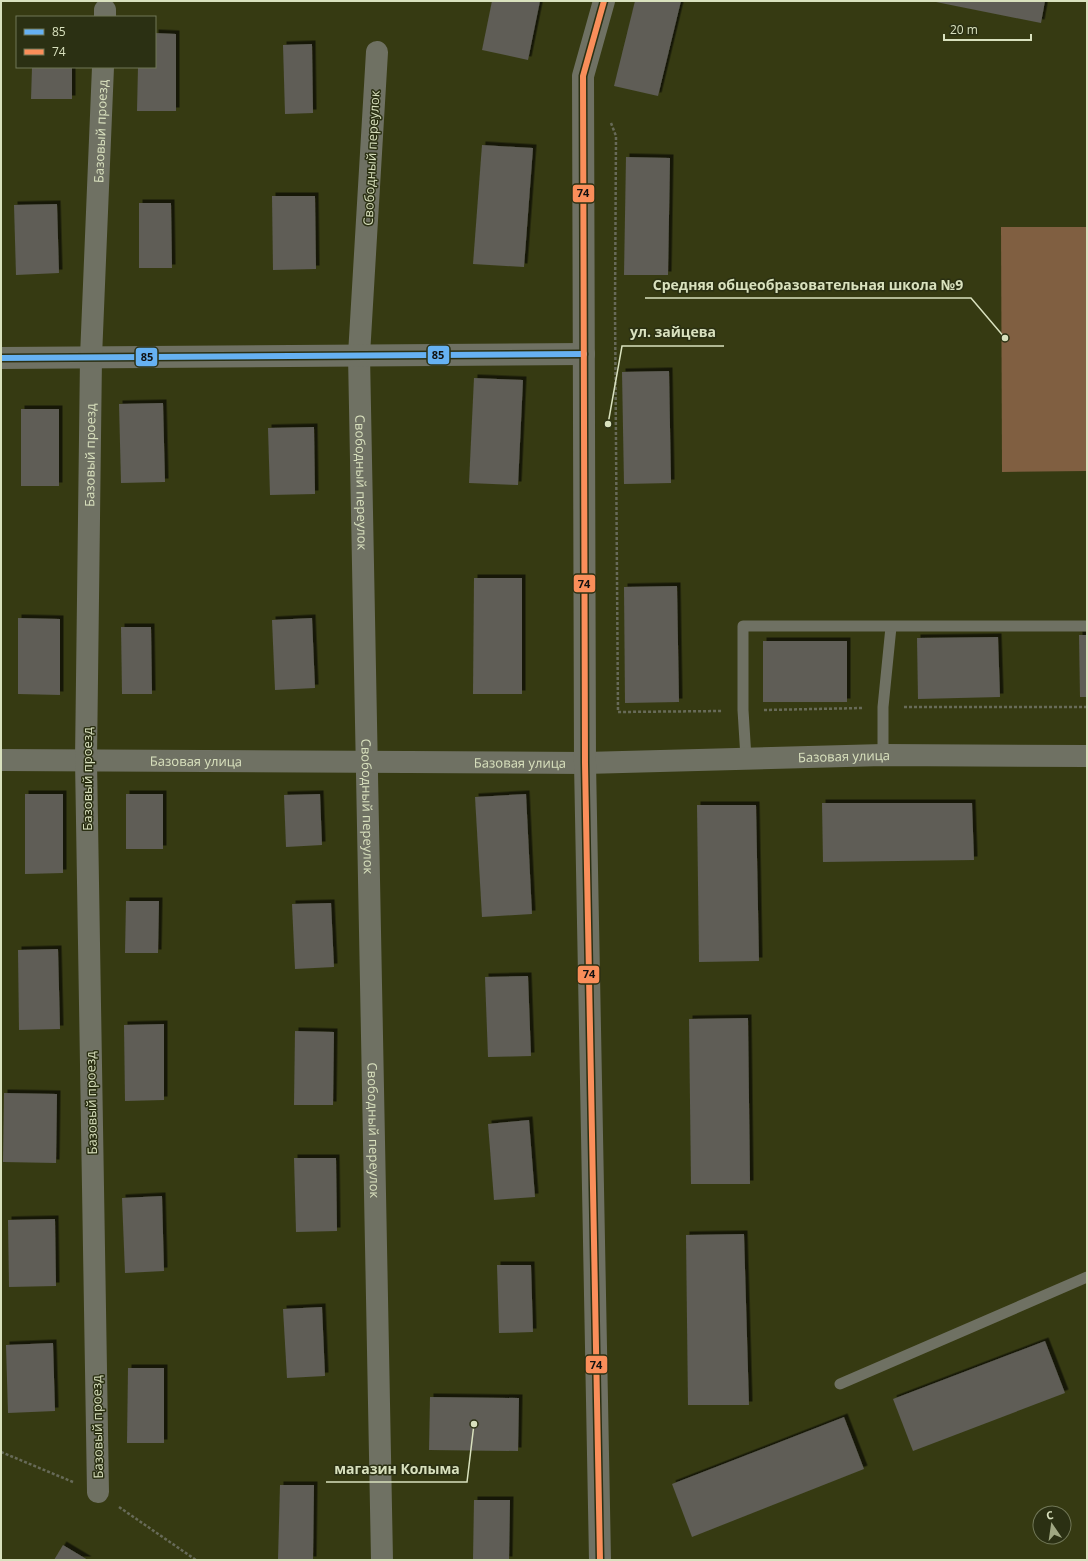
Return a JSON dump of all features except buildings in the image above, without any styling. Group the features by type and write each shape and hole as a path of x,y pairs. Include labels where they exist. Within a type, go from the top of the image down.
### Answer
{"street":[{"path":"600,1560 585,763 583,76 604,1"},
{"name":"Свободный переулок","path":"377,52 360,355 366,762 382,1560"},
{"name":"Базовый проезд","path":"98,1492 86,760 91,357 103,68"},
{"path":"1,358 584,354"},
{"name":"Базовая улица","path":"1,760 585,763 883,754 1087,756"}],"lane":[{"path":"746,758 743,710 743,626 1087,626"},
{"path":"883,754 883,707 891,627"},
{"path":"840,1384 1087,1277"}],"path":[{"path":"610,122 616,136 615,308 618,712 883,707 1087,707"}],"shaded area":[{"path":"1001,227 1087,227 1087,471 1002,472"}],"transit line":[{"name":"74","path":"600,1560 585,763 583,76 604,1"},
{"name":"85","path":"1,358 584,354"}],"place":[{"name":"Средняя общеобразовательная школа №9","path":"1005,338"},
{"name":"ул. зайцева","path":"608,424"},
{"name":"магазин Колыма","path":"474,1424"}]}
